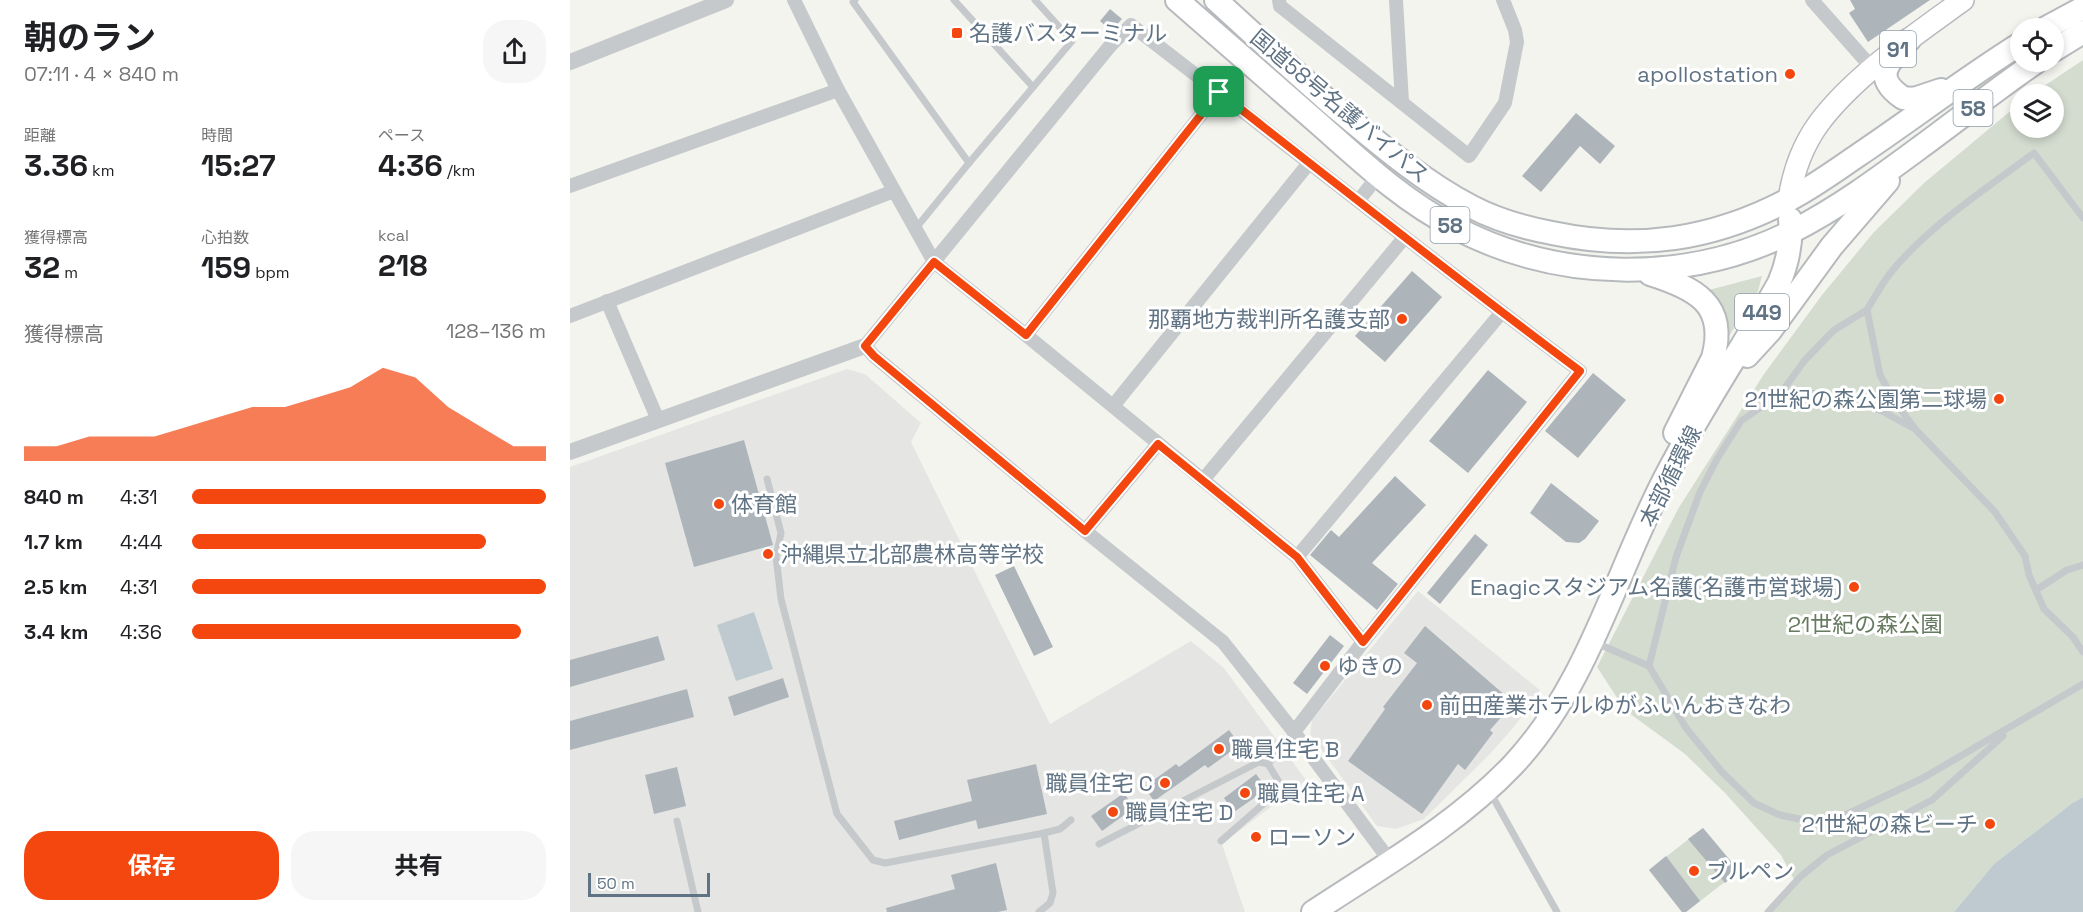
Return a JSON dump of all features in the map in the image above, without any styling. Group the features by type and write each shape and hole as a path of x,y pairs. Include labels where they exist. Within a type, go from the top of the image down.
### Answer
{"highway":[{"name":"国道58号名護バイパス","path":"1177,0 1378,176 1423,208 1453,227 1491,244 1548,261 1591,267 1639,270 1700,264 1743,252 1791,232 1840,203 2022,72"},
{"name":"国道58号名護バイパス","path":"1216,0 1282,60 1397,157 1463,202 1500,219 1534,230 1605,242 1679,239 1724,227 1789,200 1816,184 2010,50"},
{"path":"2064,18 2083,8"},
{"path":"2064,44 2083,32"},
{"path":"1909,40 1887,64 1885,71 1888,83 1897,94 1903,98 1914,99 1963,81"},
{"path":"1718,388 1770,331 1832,246 1910,154"},
{"name":"本部循環線","path":"1312,912 1461,813 1515,763 1558,706 1592,641 1666,475 1779,283 1788,259 1791,232 1789,200"},
{"path":"1639,270 1695,293 1708,304 1715,323 1716,346 1713,358 1669,444 1666,475"}],"main road":[{"name":"本部循環線","path":"1789,200 1797,165 1819,123 1851,88 1873,69 1963,0"}],"street":[{"path":"570,62 726,0"},
{"path":"794,0 838,90 934,262 1297,557 1363,642"},
{"path":"1279,0 1281,6 1469,156 1505,103 1517,42 1515,30 1503,0"},
{"path":"1396,0 1402,102"},
{"path":"1812,0 1873,69"},
{"path":"570,452 865,346 1110,46 1131,25 1404,238 1580,371 1363,642 1294,732"},
{"path":"570,186 838,90"},
{"path":"1026,335 1219,92"},
{"path":"1113,406 1309,163"},
{"path":"1359,201 1378,176"},
{"path":"570,315 894,191"},
{"path":"1203,480 1404,238"},
{"path":"607,301 658,420"},
{"path":"1297,557 1502,312"},
{"path":"865,346 874,356 1085,531 1223,642 1294,732 1390,861"},
{"path":"1085,531 1158,444"}],"lane":[{"path":"855,0 853,2 969,163"},
{"path":"954,0 1033,87"},
{"path":"916,228 1072,41 1035,0"},
{"path":"1649,666 1676,556 1700,492 1741,421 1781,393 1805,360 1834,330 1867,310 1892,270 1916,245 1967,202 2034,153 2083,219"},
{"path":"1867,310 1880,375 1894,402 1916,430 1995,512 2025,556 2029,576 2044,609 2073,637 2083,652"},
{"path":"1781,393 1810,393 1843,397 1882,411 1916,430"},
{"path":"767,479 781,533 776,557 780,599 837,814 873,860 880,863 1044,833 1060,829 1071,820"},
{"path":"2036,590 2067,570 2083,565"},
{"path":"1592,641 1649,666 1686,728 1730,780 1754,803 1780,815 1809,821 1839,818 1923,778 2083,684"},
{"path":"1768,912 1800,877 1827,855 1932,800 2013,726"},
{"path":"1268,764 1294,732"},
{"path":"1099,844 1259,762 1268,764 1279,782 1277,792 1221,841"},
{"path":"1489,789 1557,912"},
{"path":"676,821 698,912"},
{"path":"1039,912 1050,903 1053,892 1044,833"}],"shaded area":[{"name":"沖縄県立北部農林高等学校","path":"847,369 865,374 921,423 911,442 1050,724 1191,641 1224,668 1306,780 1222,844 1245,912 570,912 570,467"},
{"name":"前田産業ホテルゆがふいんおきなわ","path":"1418,591 1540,690 1514,727 1488,756 1424,819 1396,829 1377,826 1310,734 1312,720"},
{"path":"754,612 773,669 736,681 717,625"},
{"path":"2083,797 2083,912 1954,912 1994,864"}],"green space":[{"name":"21世紀の森公園","path":"2083,60 2083,797 1994,864 1954,912 1771,912 1796,883 1781,855 1725,793 1685,754 1625,710 1597,667 1678,509 1764,374 1822,295 1874,232 1924,183 2010,111 2010,138 2064,138 2064,84 2047,84"},
{"path":"1762,276 1758,291 1727,339 1705,291"},
{"name":"ブルペン","path":"1703,828 1739,871 1686,912 1682,912 1649,870"}],"building":[{"path":"1850,0 1930,0 1868,42 1849,13 1855,9"},
{"path":"1110,9 1122,19 1111,31 1100,21"},
{"path":"1576,113 1615,146 1600,164 1580,146 1541,192 1522,176"},
{"path":"1412,271 1442,297 1385,362 1355,336"},
{"path":"1488,370 1527,402 1468,473 1429,441"},
{"path":"1593,373 1626,400 1578,458 1545,431"},
{"name":"体育館","path":"744,440 773,545 694,567 665,463"},
{"path":"1395,476 1426,505 1372,563 1398,584 1377,610 1310,555 1331,530 1339,537"},
{"path":"1551,483 1599,521 1579,543 1566,542 1530,513"},
{"path":"1475,534 1488,545 1440,604 1427,593"},
{"path":"1014,566 1053,647 1034,656 995,575"},
{"path":"1425,626 1514,703 1490,730 1493,733 1465,770 1458,764 1422,814 1348,761 1385,709 1383,707 1417,663 1404,653"},
{"path":"1330,635 1344,646 1307,694 1293,683"},
{"path":"658,636 665,660 570,687 570,660"},
{"path":"783,678 789,697 734,716 728,697"},
{"path":"687,689 694,717 570,750 570,721"},
{"path":"1229,730 1240,745 1208,768 1205,765 1154,801 1144,787 1176,764 1179,767"},
{"path":"1036,764 1047,814 978,829 976,820 899,840 894,821 972,801 967,780"},
{"path":"677,767 686,806 654,814 645,775"},
{"name":"職員住宅 A","path":"1256,774 1267,789 1234,812 1224,798"},
{"name":"職員住宅 D","path":"1124,793 1134,808 1102,831 1091,816"},
{"path":"1703,828 1739,871 1725,883 1688,839"},
{"path":"1666,856 1700,901 1686,912 1682,912 1649,870"},
{"path":"996,863 1007,910 998,912 887,912 886,908 955,889 951,875"}],"place":[{"name":"名護バスターミナル","path":"957,33"},
{"name":"apollostation","path":"1790,74"},
{"name":"那覇地方裁判所名護支部","path":"1402,319"},
{"name":"21世紀の森公園第二球場","path":"1999,399"},
{"name":"体育館","path":"719,504"},
{"name":"沖縄県立北部農林高等学校","path":"768,554"},
{"name":"Enagicスタジアム名護(名護市営球場)","path":"1854,587"},
{"name":"ゆきの","path":"1325,666"},
{"name":"前田産業ホテルゆがふいんおきなわ","path":"1427,705"},
{"name":"職員住宅 B","path":"1219,749"},
{"name":"職員住宅 C","path":"1165,783"},
{"name":"職員住宅 A","path":"1245,793"},
{"name":"職員住宅 D","path":"1113,812"},
{"name":"21世紀の森ビーチ","path":"1990,824"},
{"name":"ローソン","path":"1256,837"},
{"name":"ブルペン","path":"1694,871"}],"route":[{"path":"1219,92 1404,238 1580,371 1363,642 1297,557 1158,444 1085,531 874,356 865,346 934,262 1026,335 1219,92"}]}
